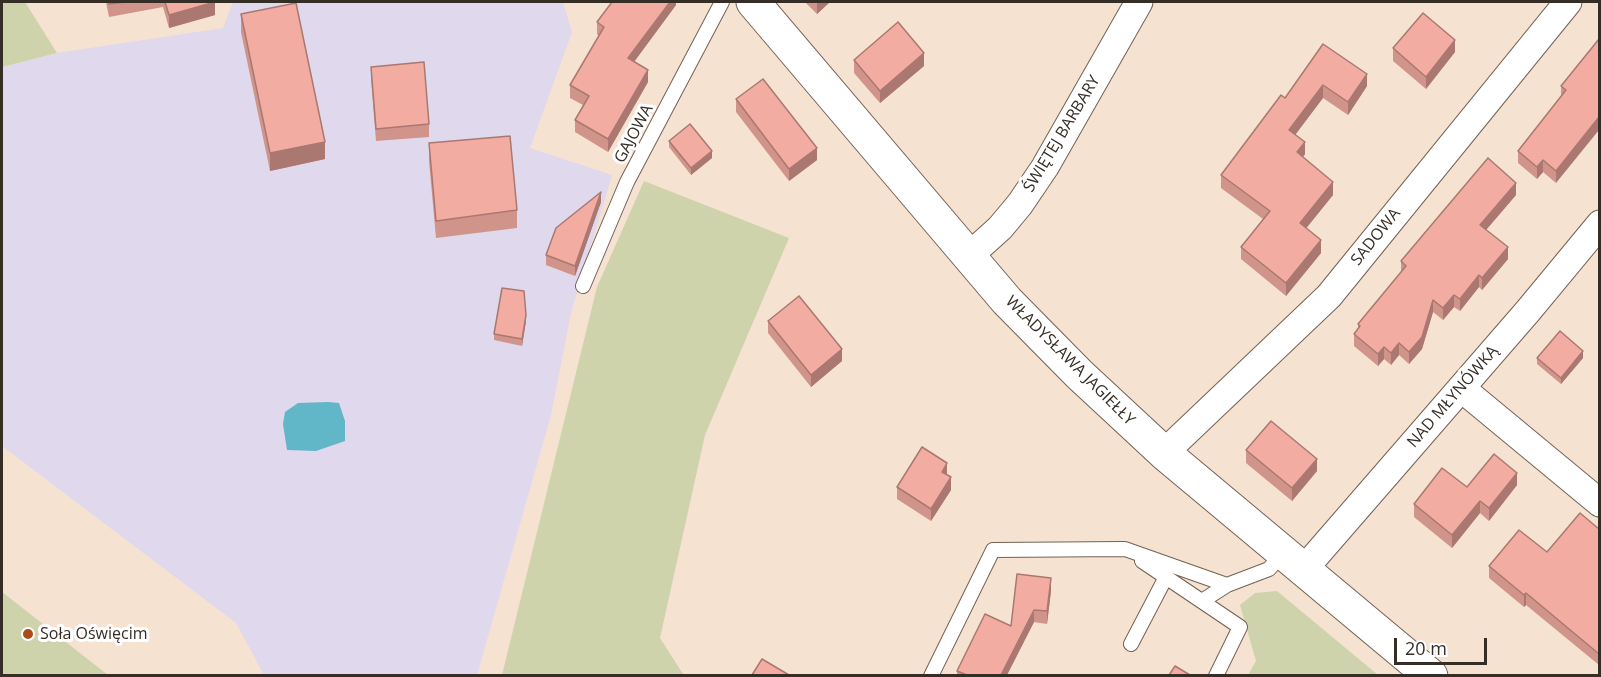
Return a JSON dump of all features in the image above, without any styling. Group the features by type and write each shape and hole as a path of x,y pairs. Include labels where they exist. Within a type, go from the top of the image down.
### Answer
{"street":[{"name":"WŁADYSŁAWA JAGIEŁŁY","path":"753,2 1007,301 1079,374 1164,453 1431,675"},
{"name":"ŚWIĘTEJ BARBARY","path":"970,255 1000,228 1020,204 1045,167 1139,2"},
{"name":"SADOWA","path":"1164,453 1329,296 1568,2"},
{"name":"NAD MŁYNÓWKĄ","path":"1294,560 1461,388 1599,224"},
{"path":"1461,388 1599,503"}],"lane":[{"name":"GAJOWA","path":"583,286 627,182 722,2"},
{"path":"931,675 993,550 1125,549 1227,585"},
{"path":"1125,549 1240,627 1216,675"},
{"path":"1202,601 1227,585 1294,560"},
{"path":"1131,644 1166,577"}],"shaded area":[{"path":"233,2 563,2 572,32 530,148 612,175 571,313 551,415 477,675 264,675 236,623 2,446 2,67 57,53 223,28"}],"green space":[{"path":"2,2 25,2 57,53 2,67"},
{"path":"644,181 789,238 705,435 660,638 683,674 680,676 502,675 597,287"},
{"path":"1277,591 1378,675 1248,675 1256,661 1240,605 1255,593"},
{"name":"Soła Oświęcim","path":"2,592 108,675 2,675"}],"water":[{"path":"298,403 339,403 345,421 345,441 316,451 287,450 283,424 285,412"}],"building":[{"path":"165,2 215,2 169,15"},
{"path":"612,2 670,2 628,58 648,70 608,139 575,120 589,96 570,85 604,27 597,22"},
{"path":"296,3 325,142 270,153 241,14"},
{"path":"1423,13 1455,40 1426,77 1393,48"},
{"path":"898,22 924,53 880,91 854,60"},
{"path":"1599,39 1599,117 1556,171 1543,160 1537,167 1518,151 1566,90 1561,86"},
{"path":"1323,44 1367,74 1348,102 1323,85 1289,130 1305,142 1297,152 1333,182 1300,223 1321,240 1286,283 1241,247 1270,211 1221,175 1281,95 1285,98"},
{"path":"424,62 429,124 376,129 371,67"},
{"path":"763,79 817,148 789,169 736,99"},
{"path":"690,124 712,151 691,168 669,141"},
{"path":"510,136 517,210 436,221 429,143"},
{"path":"1488,158 1516,183 1480,225 1508,247 1482,278 1479,275 1460,299 1454,295 1443,308 1433,300 1422,337 1409,352 1399,343 1391,353 1384,347 1378,354 1354,334 1360,326 1358,324 1406,266 1401,261"},
{"path":"601,192 575,266 546,255 556,228"},
{"path":"502,288 524,291 526,315 522,339 494,334"},
{"path":"799,296 842,349 811,375 768,321"},
{"path":"1560,331 1583,351 1561,378 1537,358"},
{"path":"1271,421 1317,459 1292,488 1246,450"},
{"path":"922,447 947,463 942,472 951,477 931,509 897,487"},
{"path":"1494,454 1517,473 1489,508 1480,501 1452,535 1414,504 1442,468 1467,487"},
{"path":"1580,513 1599,529 1599,654 1526,593 1524,595 1489,566 1519,530 1547,552"},
{"path":"1017,574 1051,578 1047,611 1034,610 1001,675 967,675 957,671 985,614 1011,626"},
{"path":"762,659 789,675 752,675"},
{"path":"1175,666 1190,675 1169,675"}],"place":[{"name":"Soła Oświęcim","path":"28,634"}]}
